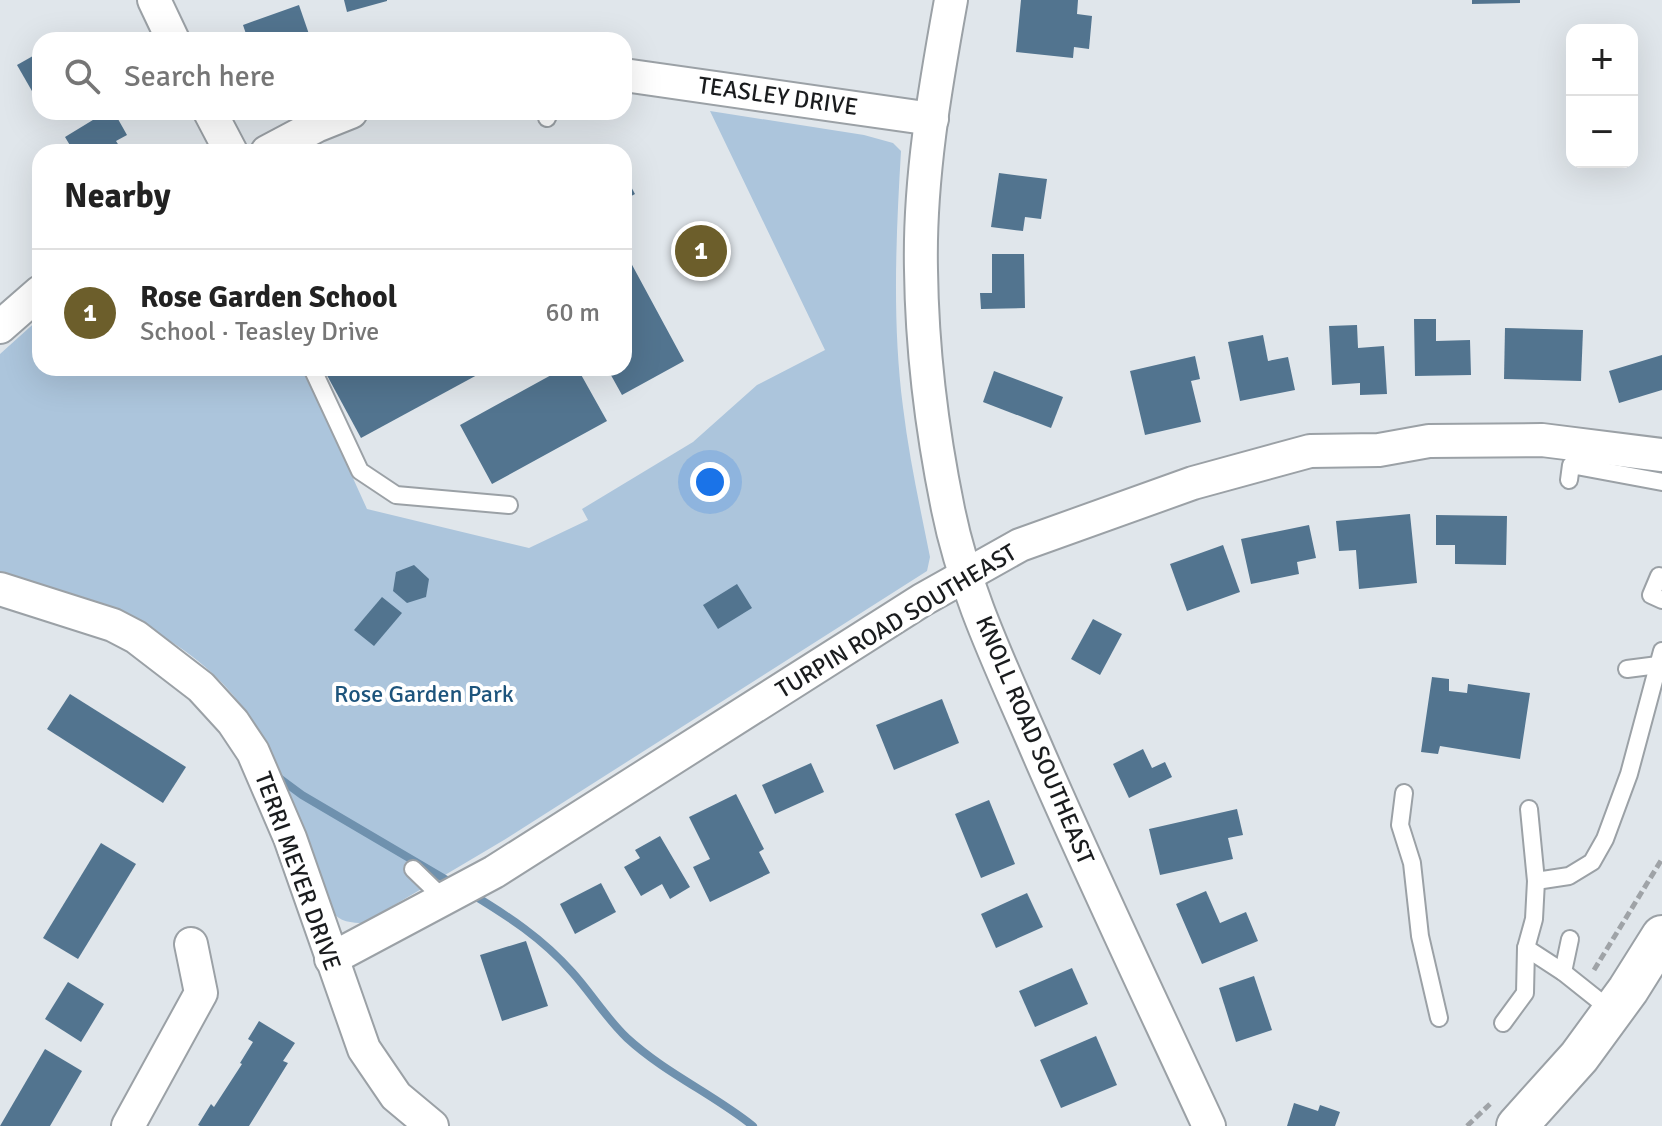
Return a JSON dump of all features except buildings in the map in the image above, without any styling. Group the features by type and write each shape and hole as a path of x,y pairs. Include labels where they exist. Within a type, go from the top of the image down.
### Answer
{"street":[{"path":"154,0 169,32"},
{"name":"KNOLL ROAD SOUTHEAST","path":"951,0 932,119 924,193 921,267 925,354 949,512 984,628 1050,780 1209,1126"},
{"name":"TEASLEY DRIVE","path":"632,76 932,119"},
{"path":"214,120 227,144"},
{"path":"282,144 331,120"},
{"path":"0,327 32,299"},
{"name":"TURPIN ROAD SOUTHEAST","path":"331,959 494,872 966,574 1020,545 1207,478 1310,451 1379,450 1429,441 1542,440 1662,455"},
{"name":"TERRI MEYER DRIVE","path":"0,589 99,621 136,637 201,687 233,722 253,752 290,838 364,1049 396,1096 432,1126"},
{"path":"1517,1126 1579,1057 1613,1012 1662,936"},
{"path":"128,1126 201,993 191,944"}],"lane":[{"path":"316,376 360,471 396,495 509,505"},
{"path":"1569,480 1571,465 1662,482"},
{"path":"1657,597 1659,576"},
{"path":"1627,669 1660,658"},
{"path":"1536,881 1569,876 1592,862 1605,839 1629,774 1660,658"},
{"path":"1404,793 1400,825 1412,863 1420,936 1439,1018"},
{"path":"1503,1023 1525,993 1526,948 1534,919 1536,881 1529,809"},
{"path":"413,869 444,899"},
{"path":"1563,972 1570,939"},
{"path":"1526,948 1563,972 1613,1012"}],"green space":[{"name":"Rose Garden Park","path":"710,111 864,135 893,143 901,151 897,343 905,426 930,557 927,571 504,840 364,923 342,920 332,911 294,809 261,736 238,701 211,672 181,648 148,629 76,599 0,574 0,354 32,325 32,376 307,376 367,509 529,548 588,520 582,509 693,442 757,385 825,350"}],"waterway":[{"path":"275,775 302,795 455,885"},
{"path":"470,893 537,938 561,960 619,1030 642,1051 753,1126"}],"place":[{"name":"Rose Garden School","path":"701,251"}]}
